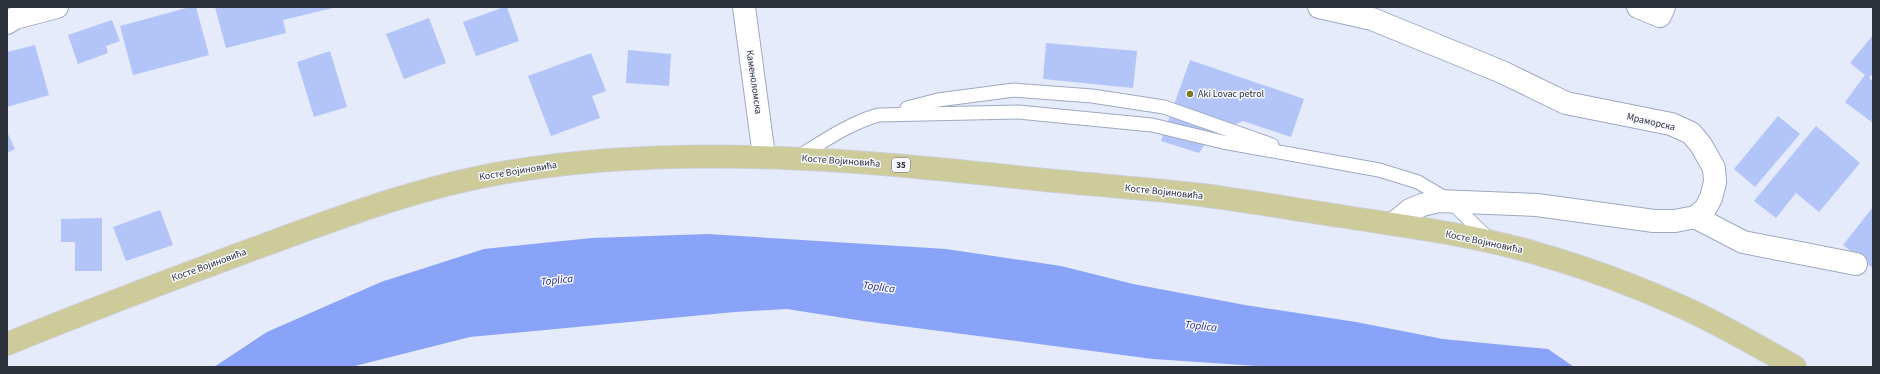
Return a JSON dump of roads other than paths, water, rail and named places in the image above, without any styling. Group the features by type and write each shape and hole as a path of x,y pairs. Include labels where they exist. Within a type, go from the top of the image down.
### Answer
{"main road":[{"name":"Косте Војиновића","path":"7,344 99,306 333,218 400,196 449,183 506,172 625,158 764,156 798,157 941,169 1198,195 1394,224 1493,242 1533,252 1638,288 1691,311 1795,367"}],"street":[{"path":"7,23 15,18 57,7"},
{"name":"Каменоломска","path":"744,7 764,156"},
{"name":"Мраморска","path":"1319,7 1372,19 1502,72 1566,103 1671,124 1691,133 1701,145 1714,168 1715,182 1711,198 1705,209 1695,217"},
{"path":"1638,7 1660,16 1664,7"},
{"path":"1394,224 1410,210 1438,200 1537,205 1654,221 1675,221 1695,217 1743,242 1856,264"}],"lane":[{"path":"798,157 839,130 878,114 938,100 1014,90 1092,96 1164,107 1245,134 1297,156"},
{"path":"878,114 1018,112 1087,117 1152,125 1223,142 1379,170 1418,182 1450,201 1493,242"}],"water":[{"name":"Toplica","path":"708,234 946,249 1061,266 1133,284 1245,305 1356,322 1443,339 1548,349 1574,367 1273,367 1153,359 863,321 787,309 735,312 470,337 351,367 214,367 267,332 381,282 484,249 592,238"}],"place":[{"name":"Aki Lovac petrol","path":"1190,94"}]}
